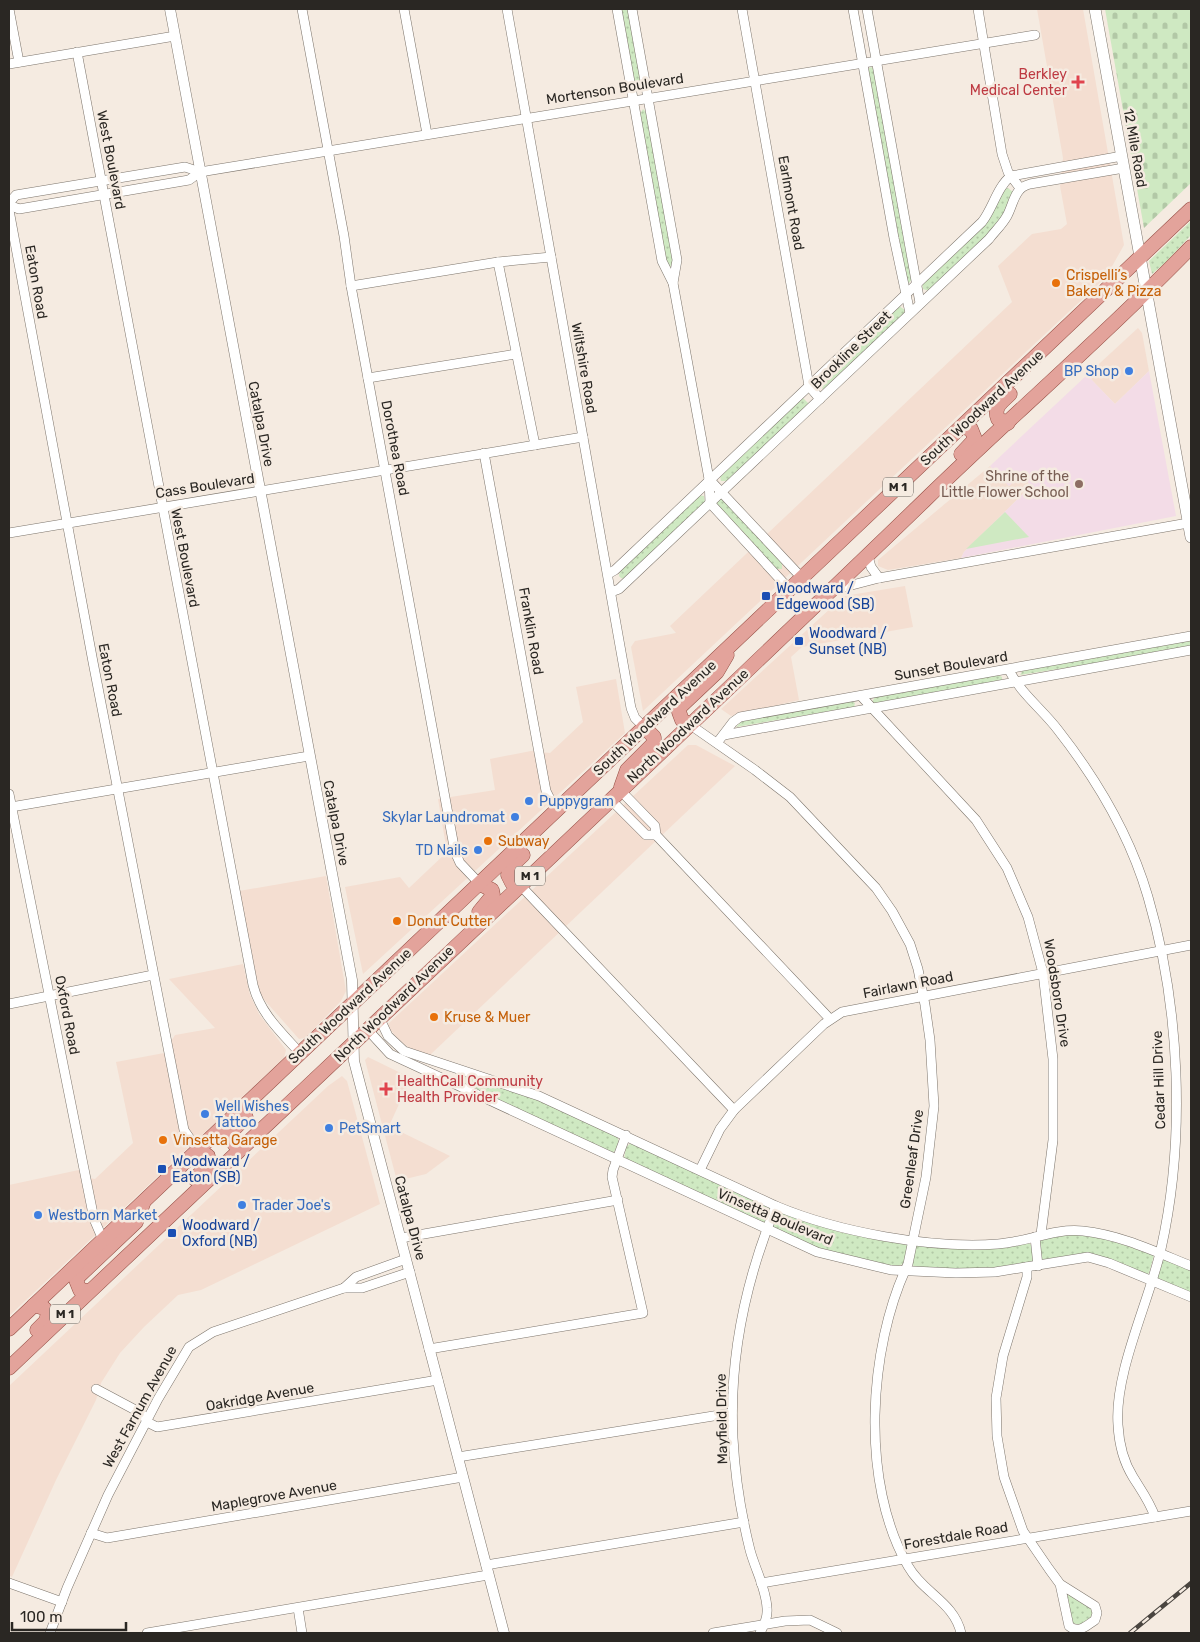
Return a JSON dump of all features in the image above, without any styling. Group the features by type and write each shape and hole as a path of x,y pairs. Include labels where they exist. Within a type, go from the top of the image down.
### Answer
{"main road":[{"name":"12 Mile Road","path":"1096,9 1191,537"},
{"name":"South Woodward Avenue","path":"9,1329 1191,209"},
{"name":"North Woodward Avenue","path":"9,1368 868,556 1191,247"},
{"path":"1008,423 998,419 996,412 998,405 1068,339 1092,303"},
{"path":"927,498 935,479 975,439 972,429 962,427"},
{"path":"689,724 682,720 679,712 680,707 717,672 733,644"},
{"path":"615,794 627,770 654,743 654,737 644,727"},
{"path":"520,885 512,883 508,871 545,835 556,811"},
{"path":"417,981 435,954 491,900 493,896 492,890 480,884"},
{"path":"244,1146 232,1142 230,1138 233,1130 294,1072 300,1053"},
{"path":"137,1247 144,1228 208,1167 210,1163 208,1156 198,1150"},
{"path":"89,1292 80,1290 76,1280 136,1222 144,1201"},
{"path":"9,1356 46,1321 48,1313 46,1310 34,1305"},
{"path":"9,1341 23,1316"}],"street":[{"path":"9,9 19,62"},
{"name":"Catalpa Drive","path":"170,9 352,980 354,1061 504,1633"},
{"name":"Dorothea Road","path":"302,9 344,236 350,286 455,852 460,863 480,884"},
{"path":"404,9 427,134"},
{"name":"Wiltshire Road","path":"507,9 631,708 635,718 644,727"},
{"path":"617,9 662,261 673,283 709,480 710,503 790,590"},
{"path":"632,9 676,260 673,283"},
{"name":"Earlmont Road","path":"742,9 809,386"},
{"path":"853,9 905,296 910,313"},
{"path":"868,9 920,303"},
{"path":"978,9 1002,154 1010,176 1020,188 1030,184 1124,168"},
{"name":"Mortenson Boulevard","path":"200,172 185,167 101,180 16,195 9,204 19,209 104,195 189,180 200,172 328,150 1035,35"},
{"path":"9,64 175,36"},
{"name":"West Boulevard","path":"77,52 212,773 256,995 267,1016 300,1053"},
{"path":"1010,176 1122,156"},
{"name":"Brookline Street","path":"608,574 615,570 982,222 992,208 1005,180 1010,176"},
{"name":"Brookline Street","path":"611,592 619,589 1001,225 1020,188"},
{"name":"Eaton Road","path":"9,210 66,523 184,1130 198,1150"},
{"path":"350,286 498,262 551,257"},
{"path":"498,262 535,445"},
{"path":"368,378 516,354"},
{"path":"809,386 820,399"},
{"name":"Cass Boulevard","path":"9,532 583,437"},
{"name":"Franklin Road","path":"484,453 546,791 556,811"},
{"path":"709,480 802,578"},
{"path":"832,590 878,578 1188,523"},
{"path":"868,556 871,567 878,578"},
{"name":"Sunset Boulevard","path":"717,743 733,722 740,718 1191,636"},
{"name":"Sunset Boulevard","path":"724,735 1191,650"},
{"name":"Cedar Hill Drive","path":"1009,670 1015,682 1074,751 1123,831 1143,880 1161,951 1169,998 1176,1097 1172,1175 1160,1252 1120,1386 1117,1413 1124,1457 1155,1517"},
{"name":"Woodsboro Drive","path":"861,696 870,708 887,722 958,798 993,845 1022,901 1034,937 1042,973 1052,1051 1054,1102 1050,1172 1038,1236 1038,1266"},
{"name":"Greenleaf Drive","path":"689,724 790,797 876,888 892,911 910,944 918,969 930,1040 934,1106 926,1177 905,1270 899,1281 882,1343 876,1386 875,1420 878,1465 884,1500 904,1558 917,1580 952,1612 962,1633"},
{"path":"11,807 310,756"},
{"name":"Oxford Road","path":"9,794 94,1219 103,1240"},
{"path":"615,794 646,835 656,835"},
{"path":"615,794 655,826 656,835 830,1019"},
{"path":"520,885 734,1110"},
{"name":"Fairlawn Road","path":"700,1170 720,1129 734,1110 830,1019 842,1012 1191,945"},
{"path":"9,1004 153,975"},
{"name":"Vinsetta Boulevard","path":"380,1017 388,1036 404,1051 539,1096 776,1206 816,1221 849,1230 973,1245 1009,1243 1070,1230 1095,1233 1160,1252 1191,1266"},
{"name":"Vinsetta Boulevard","path":"366,1029 390,1054 816,1252 891,1270 980,1273 1038,1266 1070,1258 1088,1257 1109,1263 1191,1297"},
{"path":"453,1084 459,1069"},
{"path":"430,1349 643,1313 612,1173 626,1135"},
{"path":"401,1238 618,1200"},
{"name":"Mayfield Drive","path":"762,1629 767,1610 744,1522 736,1468 732,1413 735,1366 742,1321 752,1275 766,1230 776,1206"},
{"name":"West Farnum Avenue","path":"344,1288 356,1277 406,1260"},
{"path":"1027,1267 1027,1277 1002,1356 996,1398 996,1415 1004,1477 1015,1512 1027,1538 1060,1584 1094,1606 1097,1613 1095,1620 1081,1629 1074,1629 1069,1626 1060,1584"},
{"name":"West Farnum Avenue","path":"50,1633 91,1533 147,1420 180,1359 189,1347 213,1332 344,1288 362,1288 410,1272"},
{"name":"Oakridge Avenue","path":"96,1390 141,1413 157,1427 170,1427 438,1380"},
{"path":"458,1457 732,1413"},
{"name":"Maplegrove Avenue","path":"91,1533 107,1538 463,1477"},
{"name":"Forestdale Road","path":"761,1583 1191,1511"},
{"path":"147,1633 298,1608 487,1570 744,1522"},
{"path":"9,1584 62,1602"},
{"path":"298,1608 302,1633"},
{"path":"713,1633 762,1629 810,1620 838,1633"}],"shaded area":[{"path":"1037,9 1083,9 1124,245 1106,277 643,711 631,647 635,641 676,633 670,626 1012,302 998,266 1032,234 1061,229 1067,224 1060,186 1063,158"},
{"path":"1138,328 1142,333 1149,371 1115,404 1087,375"},
{"path":"1149,371 1176,516 961,558 964,552 1031,486 1021,474 1009,486 990,466 1087,375 1115,404"},
{"path":"990,466 1009,486 1021,474 1031,486 964,552 961,558 888,570 878,566 878,560"},
{"path":"905,586 913,627 802,647 791,657 799,700 731,716 721,709 844,596"},
{"path":"616,679 625,733 363,974 345,887 400,877 409,888 447,852 438,799 495,790 490,759 531,751 550,753 583,722 576,687"},
{"path":"688,745 696,745 735,766 430,1055 413,1051 398,1039 388,1024"},
{"path":"326,876 346,991 341,1001 305,1038 299,1039 260,995 239,891"},
{"path":"243,964 250,995 259,1014 286,1050 284,1058 9,1316 9,1185 88,1168 90,1178 95,1179 133,1143 116,1062 164,1053 175,1035 215,1028 169,979"},
{"path":"368,1057 411,1078 389,1126 450,1156 426,1174 397,1181 365,1060"},
{"path":"342,1076 347,1081 380,1204 201,1290 178,1295 144,1327 120,1353 101,1383 96,1400 56,1480 12,1577 9,1575 9,1386 328,1086"}],"green space":[{"path":"621,9 629,9 642,88 640,89 635,88"},
{"path":"1105,9 1191,9 1191,183 1144,228"},
{"path":"871,67 874,69 912,279 909,283 907,283 868,69"},
{"path":"643,109 647,113 673,262 670,267 666,265 640,114"},
{"path":"1008,188 1013,192 1007,207 989,234 966,258 929,291 923,289 922,283 988,220 1005,189"},
{"path":"1191,221 1191,235 1152,274 1149,261"},
{"path":"899,306 905,310 903,316 827,387 823,389 820,387 819,381"},
{"path":"803,398 809,404 807,407 728,481 721,481 720,476"},
{"path":"698,495 704,496 705,502 624,579 621,578 619,576 620,570"},
{"path":"719,499 723,499 782,561 782,569 775,569 716,504"},
{"path":"1005,512 1029,537 966,549"},
{"path":"1191,640 1191,648 1020,675 1023,670"},
{"path":"998,675 1002,677 1002,681 875,705 872,702 875,697"},
{"path":"851,701 855,703 854,707 736,727 743,720"},
{"path":"467,1076 538,1100 617,1137 618,1147 610,1154 462,1084 462,1079"},
{"path":"631,1143 770,1207 767,1221 764,1224 624,1160 626,1147"},
{"path":"781,1211 839,1232 908,1244 905,1263 896,1267 832,1254 776,1232 772,1226 776,1213"},
{"path":"1059,1234 1081,1234 1109,1240 1154,1255 1149,1273 1078,1254 1044,1261 1040,1258 1039,1241 1044,1238"},
{"path":"1028,1242 1033,1247 1034,1261 1031,1265 973,1270 914,1267 912,1263 915,1245"},
{"path":"1163,1259 1191,1269 1191,1294 1154,1278"},
{"path":"1067,1592 1093,1608 1092,1616 1081,1625 1072,1623"}],"railway":[{"path":"1130,1633 1191,1583"}],"place":[{"name":"Berkley Medical Center","path":"1078,82"},
{"name":"Crispelli’s Bakery & Pizza","path":"1056,283"},
{"name":"BP Shop","path":"1129,371"},
{"name":"Shrine of the Little Flower School","path":"1079,484"},
{"name":"Woodward / Edgewood (SB)","path":"766,596"},
{"name":"Woodward / Sunset (NB)","path":"799,641"},
{"name":"Puppygram","path":"529,801"},
{"name":"Skylar Laundromat","path":"515,817"},
{"name":"Subway","path":"488,841"},
{"name":"TD Nails","path":"478,850"},
{"name":"Donut Cutter","path":"397,921"},
{"name":"Kruse & Muer","path":"434,1017"},
{"name":"HealthCall Community Health Provider","path":"386,1089"},
{"name":"Well Wishes Tattoo","path":"205,1114"},
{"name":"PetSmart","path":"329,1128"},
{"name":"Vinsetta Garage","path":"163,1140"},
{"name":"Woodward / Eaton (SB)","path":"162,1169"},
{"name":"Trader Joe's","path":"242,1205"},
{"name":"Westborn Market","path":"38,1215"},
{"name":"Woodward / Oxford (NB)","path":"172,1233"}]}
